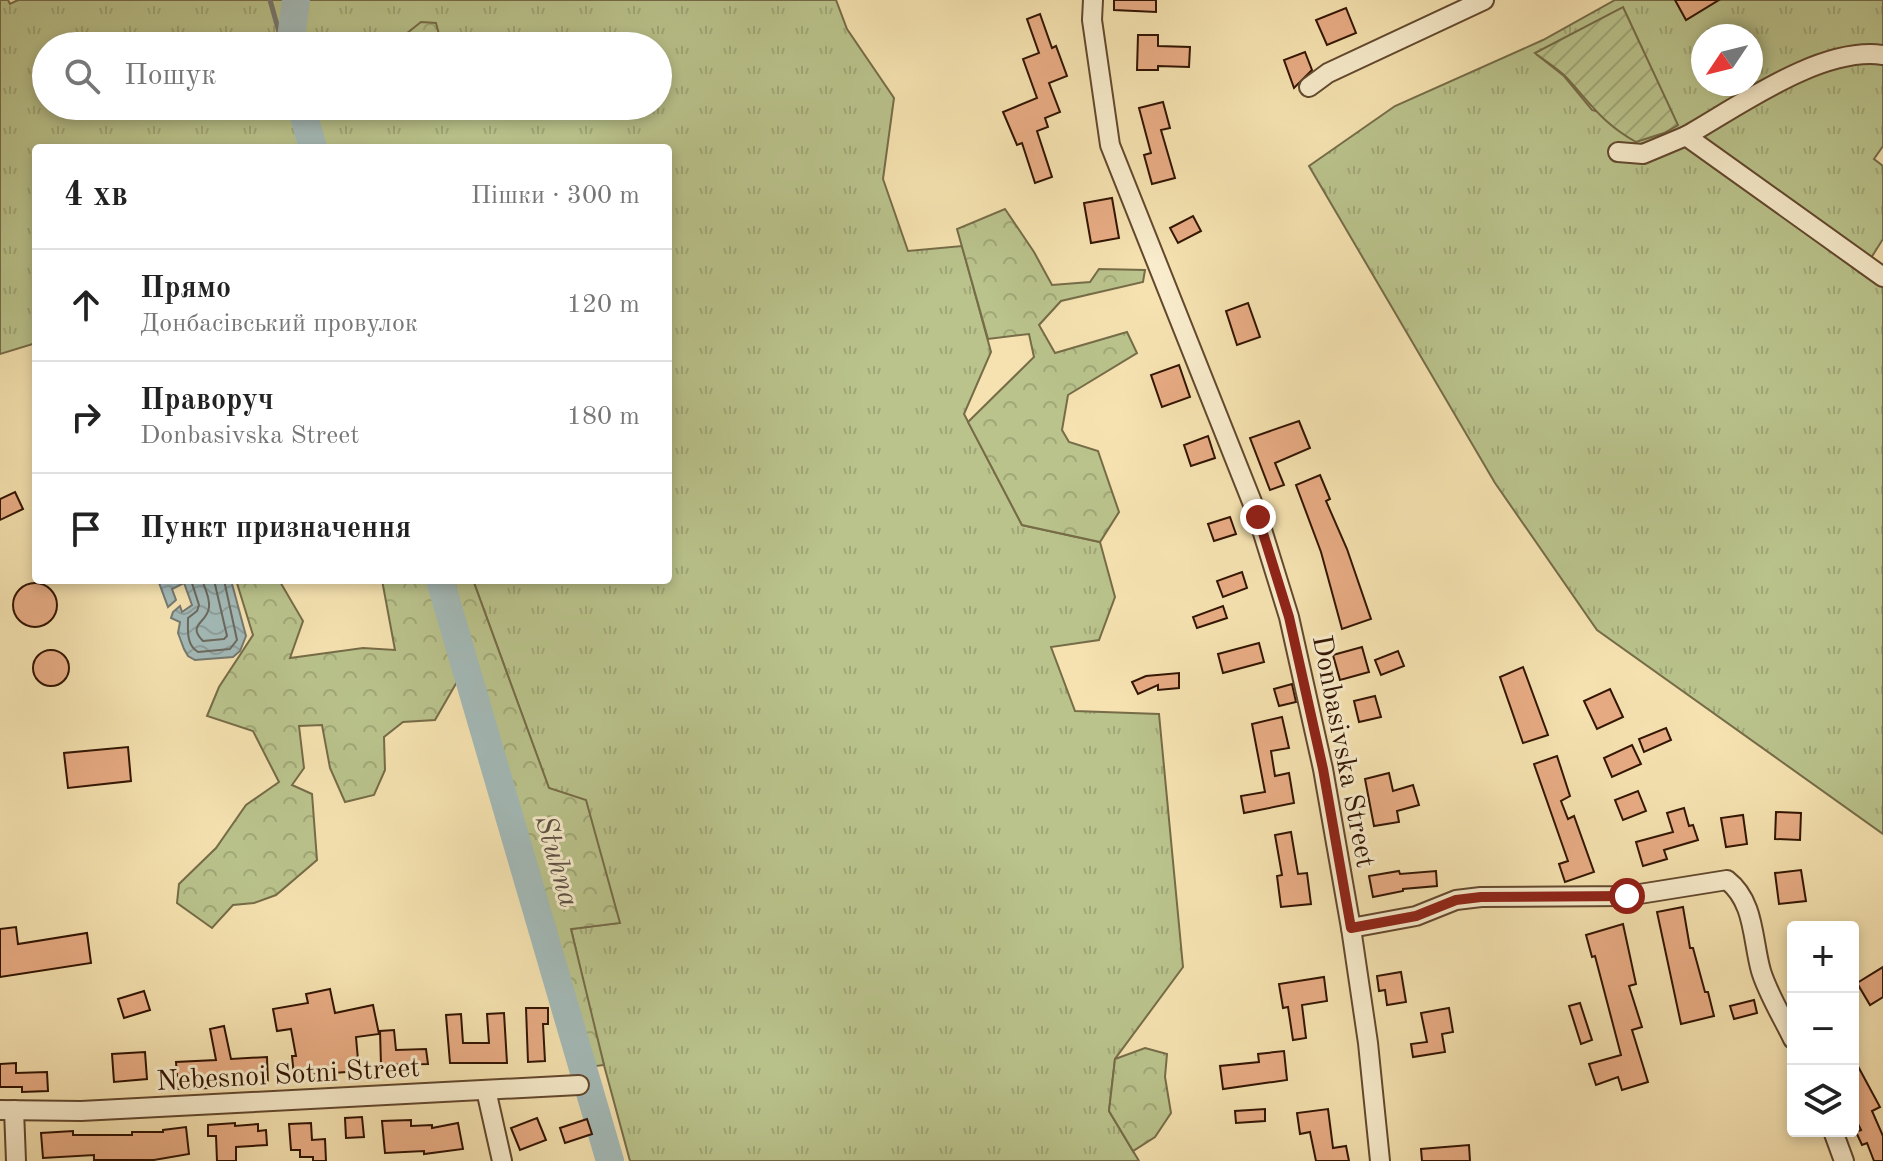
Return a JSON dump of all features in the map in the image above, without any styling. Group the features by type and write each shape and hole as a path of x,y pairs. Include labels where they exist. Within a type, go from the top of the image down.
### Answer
{"street":[{"name":"Donbasivska Street","path":"1093,0 1092,20 1110,145 1258,517 1289,617 1323,769 1351,928 1368,1043 1380,1161"},
{"path":"1309,87 1328,73 1449,6 1484,0"},
{"path":"1618,152 1643,154 1686,136 1791,77 1835,60 1868,53 1883,55"},
{"path":"1686,136 1883,277"},
{"path":"1351,928 1416,916 1456,900 1481,897 1627,896 1727,880 1739,889 1747,905 1762,974 1787,1026"},
{"name":"Nebesnoi Sotni Street","path":"7,1110 81,1111 579,1085"},
{"path":"486,1090 502,1161"},
{"path":"7,1110 16,1161"},
{"path":"1835,1137 1844,1161"}],"green space":[{"path":"0,0 8,0 10,4 18,0 836,0 847,29 894,98 883,179 908,251 962,246 991,352 964,414 1022,525 1100,542 1115,597 1099,640 1051,647 1075,711 1159,714 1183,967 1115,1059 1109,1111 1139,1161 630,1161 571,929 619,923 549,789 474,584 672,584 672,144 32,144 32,344 0,354"},
{"path":"1615,0 1883,0 1883,146 1874,159 1883,166 1883,239 1871,258 1883,266 1883,834 1597,630 1495,483 1309,166 1395,106 1543,40","holes":["1536,54 1664,133 1592,110 1564,76"]},
{"path":"1623,7 1678,125 1636,142 1606,120 1566,77 1535,53"},
{"path":"421,22 436,23 438,32 408,32"},
{"path":"1005,209 1052,285 1090,282 1099,269 1145,270 1143,282 1061,301 1039,325 1055,353 1127,332 1137,353 1068,395 1062,430 1069,442 1098,451 1119,512 1100,542 1022,525 968,422 1034,357 1029,334 988,339 957,229"},
{"path":"237,584 281,584 303,621 290,658 363,648 395,650 383,584 431,584 458,680 435,720 403,722 384,737 385,770 374,795 345,802 330,768 322,725 299,726 304,768 292,785 312,794 317,860 276,895 254,903 233,905 212,928 177,903 179,884 216,848 246,805 279,782 253,731 207,716 219,687 253,635"},
{"path":"451,584 474,584 549,788 586,800 620,923 571,929 604,1065 589,1067 539,874"},
{"path":"1145,1048 1167,1054 1165,1077 1171,1113 1155,1137 1133,1151 1109,1111 1115,1059"}],"water":[{"path":"159,584 182,584 172,589 176,600 168,607"},
{"path":"184,584 232,584 246,636 240,651 233,657 195,660 188,656 178,633 180,622 171,618 180,606 182,612 192,605"}],"building":[{"path":"1114,0 1156,0 1156,12 1114,10"},
{"path":"1675,0 1719,0 1686,20"},
{"path":"1346,8 1356,33 1327,45 1316,20"},
{"path":"1040,14 1052,48 1056,46 1067,76 1049,83 1060,112 1045,118 1048,127 1037,131 1052,177 1035,183 1022,143 1017,145 1003,112 1037,98 1023,59 1039,53 1027,19"},
{"path":"1138,35 1158,35 1158,46 1190,47 1189,67 1158,66 1158,70 1137,70"},
{"path":"1305,52 1312,70 1294,88 1284,60"},
{"path":"1163,102 1170,128 1161,130 1175,178 1152,184 1144,155 1151,153 1139,108"},
{"path":"1112,198 1119,238 1091,243 1084,203"},
{"path":"1193,216 1201,231 1178,243 1170,228"},
{"path":"1248,303 1260,337 1237,345 1226,311"},
{"path":"1179,365 1190,397 1162,407 1151,375"},
{"path":"1299,421 1310,448 1275,463 1284,485 1270,490 1250,438"},
{"path":"1208,436 1215,458 1191,466 1184,445"},
{"path":"1320,475 1330,499 1326,501 1347,549 1371,619 1342,629 1321,552 1296,485"},
{"path":"15,492 23,509 0,520 0,499"},
{"path":"1230,517 1236,534 1214,541 1208,524"},
{"path":"1242,572 1247,588 1223,597 1217,581"},
{"path":"26,584 44,584 56,596 56,614 44,626 26,626 14,614 14,596"},
{"path":"1223,606 1227,618 1197,628 1193,617"},
{"path":"1259,643 1264,662 1223,673 1218,654"},
{"path":"1362,647 1369,672 1340,680 1333,655"},
{"path":"51,650 64,655 69,668 64,681 51,686 38,681 33,668 38,655"},
{"path":"1398,651 1404,666 1381,675 1375,660"},
{"path":"1523,667 1548,735 1523,743 1500,677"},
{"path":"1179,673 1179,688 1158,690 1158,685 1138,694 1132,682 1146,676"},
{"path":"1292,684 1296,702 1279,706 1274,689"},
{"path":"1610,689 1623,717 1597,729 1584,701"},
{"path":"1375,696 1381,717 1359,722 1354,701"},
{"path":"1282,717 1289,748 1271,751 1275,776 1289,773 1294,803 1244,813 1241,796 1265,792 1252,724"},
{"path":"1666,728 1671,740 1644,752 1639,739"},
{"path":"1632,745 1641,764 1612,777 1604,758"},
{"path":"128,747 131,781 68,788 64,753"},
{"path":"1557,756 1570,796 1561,801 1568,819 1574,816 1594,872 1565,882 1559,864 1568,861 1534,764"},
{"path":"1389,773 1393,791 1413,785 1419,805 1397,811 1399,822 1374,826 1365,779"},
{"path":"1638,791 1646,811 1623,820 1615,800"},
{"path":"1684,808 1689,826 1693,825 1698,840 1664,850 1667,859 1643,866 1636,842 1673,832 1667,813"},
{"path":"1776,812 1801,813 1800,840 1775,839"},
{"path":"1743,815 1747,844 1726,847 1721,818"},
{"path":"1291,832 1298,874 1307,873 1311,904 1281,907 1277,876 1282,875 1275,835"},
{"path":"1801,870 1806,901 1779,904 1775,873"},
{"path":"1399,871 1400,874 1436,871 1437,886 1403,889 1373,897 1369,876"},
{"path":"1683,907 1690,948 1693,948 1714,1016 1681,1024 1657,912"},
{"path":"1623,924 1636,984 1629,986 1642,1027 1632,1030 1648,1082 1622,1090 1618,1077 1596,1085 1589,1064 1621,1055 1595,956 1592,957 1586,935"},
{"path":"16,927 18,944 87,933 91,963 0,977 0,929"},
{"path":"1883,967 1883,997 1870,1005 1859,982"},
{"path":"1401,972 1406,1002 1387,1005 1385,990 1379,991 1377,976"},
{"path":"1324,977 1327,1001 1302,1005 1306,1038 1293,1040 1288,1007 1283,1008 1279,984"},
{"path":"330,989 335,1013 373,1005 379,1034 356,1037 359,1071 294,1076 292,1056 296,1056 291,1029 277,1031 273,1009 308,1003 306,994"},
{"path":"144,991 150,1010 124,1018 118,999"},
{"path":"1754,1000 1757,1013 1734,1019 1730,1006"},
{"path":"1580,1003 1592,1040 1581,1044 1569,1006"},
{"path":"526,1008 548,1008 548,1024 543,1024 545,1061 528,1062"},
{"path":"1449,1008 1453,1032 1442,1034 1445,1052 1413,1057 1411,1044 1427,1042 1421,1013"},
{"path":"504,1013 507,1063 450,1063 446,1015 461,1014 463,1043 489,1043 487,1014"},
{"path":"224,1026 231,1059 267,1057 268,1085 211,1085 211,1088 178,1089 176,1062 216,1060 210,1029"},
{"path":"394,1030 396,1050 426,1049 428,1064 381,1065 380,1031"},
{"path":"1284,1051 1287,1080 1223,1089 1220,1066 1259,1062 1258,1054"},
{"path":"145,1052 147,1079 114,1082 112,1054"},
{"path":"16,1063 16,1073 47,1072 48,1091 22,1092 22,1087 0,1087 0,1064"},
{"path":"1859,1068 1880,1107 1872,1111 1883,1136 1883,1161 1874,1161 1867,1143 1862,1145 1858,1137 1861,1130"},
{"path":"1265,1109 1265,1121 1236,1123 1235,1111"},
{"path":"1328,1109 1333,1148 1346,1146 1349,1161 1316,1161 1310,1132 1300,1134 1297,1113"},
{"path":"362,1117 364,1137 346,1138 345,1118"},
{"path":"537,1118 546,1140 520,1150 511,1128"},
{"path":"587,1119 592,1134 565,1143 560,1128"},
{"path":"411,1120 411,1126 432,1125 432,1128 458,1123 463,1149 424,1154 424,1151 385,1153 382,1121"},
{"path":"235,1123 235,1126 258,1124 258,1131 266,1130 267,1145 236,1147 236,1161 217,1161 216,1136 208,1136 208,1125"},
{"path":"311,1123 312,1140 325,1139 326,1161 300,1157 300,1150 291,1150 289,1124"},
{"path":"186,1127 189,1154 154,1160 94,1160 94,1155 43,1158 41,1133 73,1131 73,1135 132,1135 132,1132 163,1132"},
{"path":"1469,1145 1470,1161 1422,1161 1421,1149"}],"waterway":[{"path":"270,0 279,32"},
{"name":"Stuhna","path":"292,32 296,0"},
{"name":"Stuhna","path":"305,120 312,144"},
{"name":"Stuhna","path":"441,584 610,1161"}],"route":[{"path":"1258,517 1289,617 1323,769 1351,928 1416,916 1456,900 1481,897 1627,896"}]}
